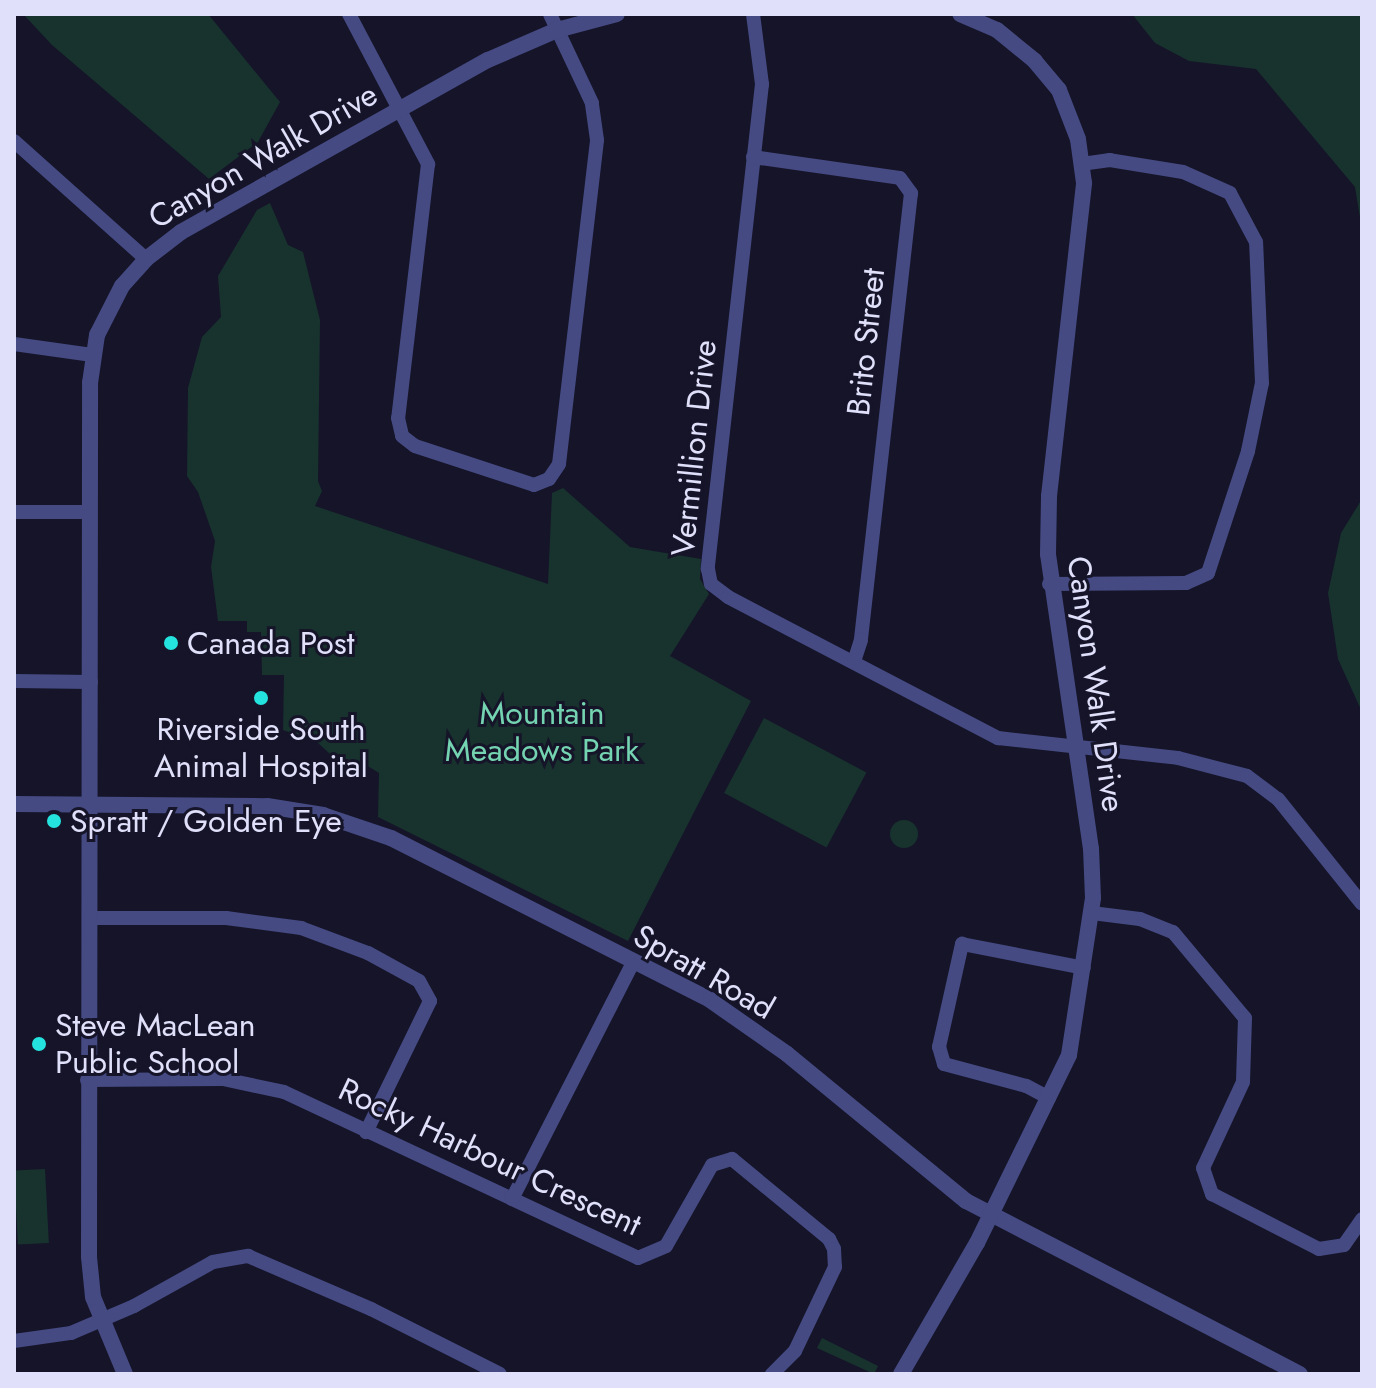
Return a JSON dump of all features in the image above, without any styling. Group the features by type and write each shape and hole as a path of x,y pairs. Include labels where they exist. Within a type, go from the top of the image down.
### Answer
{"street":[{"path":"349,14 401,107 428,164 398,418 402,436 415,446 511,479 542,483 559,464 597,140 592,103 550,14"},
{"name":"Canyon Walk Drive","path":"125,1374 101,1321 89,1257 87,1080 91,918 92,355 107,310 146,259 181,232 401,107 557,30 617,14"},
{"name":"Vermillion Drive","path":"753,14 762,84 708,576 728,597 998,738 1178,758 1247,776 1278,799 1362,904"},
{"name":"Canyon Walk Drive","path":"901,1374 990,1217 1073,1043 1092,913 1091,849 1072,745 1049,584 1049,496 1082,164 1066,105 1050,78 1011,39 960,14"},
{"path":"14,141 146,259"},
{"name":"Brito Street","path":"753,157 900,178 911,193 861,640 854,662"},
{"path":"1049,584 1186,583 1208,573 1248,451 1262,383 1256,242 1230,193 1183,172 1110,160 1082,164"},
{"path":"14,344 92,355"},
{"path":"14,512 90,512"},
{"path":"14,681 91,682"},
{"name":"Spratt Road","path":"14,804 267,806 340,820 410,847 749,1024 990,1217 1300,1374"},
{"path":"1092,913 1140,919 1173,932 1245,1018 1243,1082 1203,1168 1212,1194 1319,1249 1344,1245 1362,1219"},
{"path":"91,918 226,918 301,928 368,953 419,981 430,1001 366,1132"},
{"path":"1049,1098 1026,1086 944,1064 939,1047 962,944 1084,968"},
{"path":"512,1199 633,963"},
{"name":"Rocky Harbour Crescent","path":"87,1080 223,1079 284,1092 599,1242 647,1258 666,1246 712,1165 727,1157 829,1239 836,1257 795,1351 772,1374"},
{"path":"14,1341 56,1337 101,1321 213,1262 248,1256 371,1309 500,1374"}],"green space":[{"path":"23,14 208,14 280,102 258,142 209,179 52,45"},
{"path":"1132,14 1362,14 1362,230 1355,187 1256,69 1189,61 1155,43"},
{"name":"Mountain Meadows Park","path":"270,203 288,245 303,252 320,320 318,481 322,491 315,506 548,584 552,493 563,488 630,547 701,559 700,579 709,594 670,656 751,701 628,941 378,817 379,773 366,765 340,763 318,743 283,730 284,675 262,675 261,632 247,632 247,621 218,621 211,567 215,541 198,492 187,476 188,388 202,337 221,317 218,276 257,210"},
{"path":"1362,499 1362,712 1338,659 1328,593 1341,533"},
{"path":"764,718 866,772 827,848 724,793"},
{"path":"904,820 914,824 918,834 914,844 904,848 894,844 890,834 894,824"},
{"path":"45,1169 49,1243 18,1245 14,1171"},
{"path":"822,1338 878,1366 874,1374 817,1348"}],"place":[{"name":"Canada Post","path":"171,643"},
{"name":"Riverside South Animal Hospital","path":"261,698"},
{"name":"Spratt / Golden Eye","path":"54,821"},
{"name":"Steve MacLean Public School","path":"39,1044"}]}
